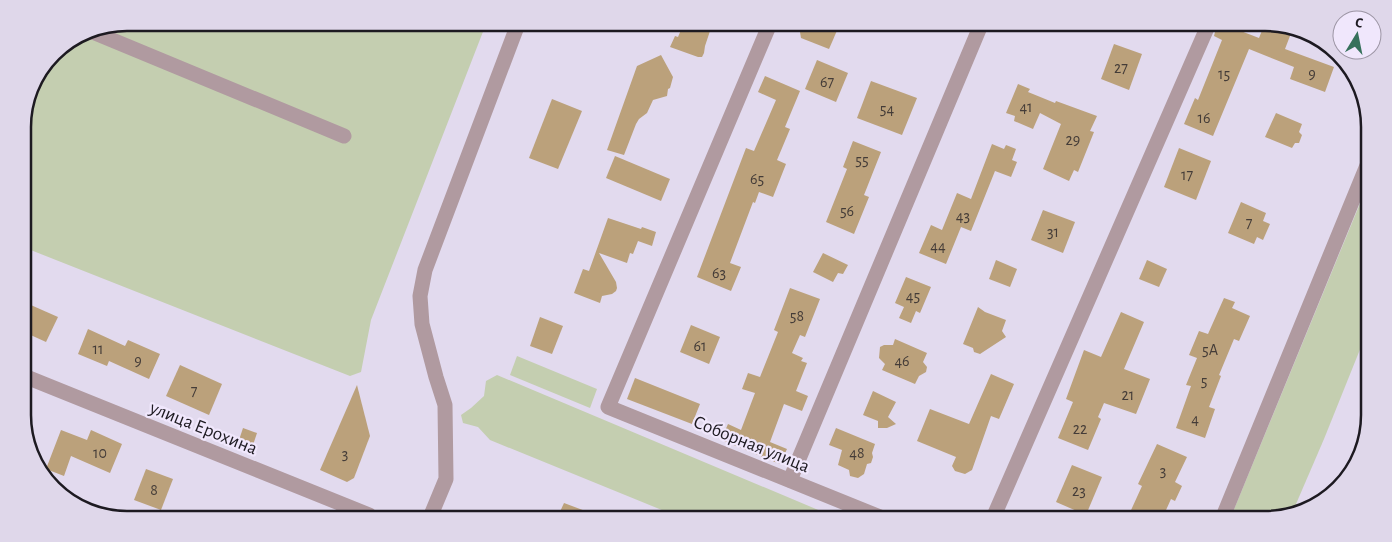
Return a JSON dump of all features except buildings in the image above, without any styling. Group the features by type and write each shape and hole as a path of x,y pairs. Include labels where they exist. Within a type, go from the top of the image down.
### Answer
{"street":[{"path":"433,511 446,479 445,405 422,324 420,296 426,270 515,31"},
{"name":"Соборная улица","path":"768,31 608,407 863,511"},
{"path":"790,480 978,31"},
{"path":"996,511 1206,31"},
{"path":"101,35 344,136"},
{"path":"1225,511 1361,180"},
{"name":"улица Ерохина","path":"31,379 359,511"}],"green space":[{"path":"121,31 483,31 371,320 361,372 350,376 31,250 31,121 33,108 41,85 59,59 79,44 90,39"},
{"path":"1361,201 1361,347 1324,439 1295,506 1271,511 1233,511"},
{"path":"517,356 597,389 590,408 510,375"},
{"path":"497,375 821,511 664,511 490,440 478,427 463,423 461,415 484,396 486,381"}]}
